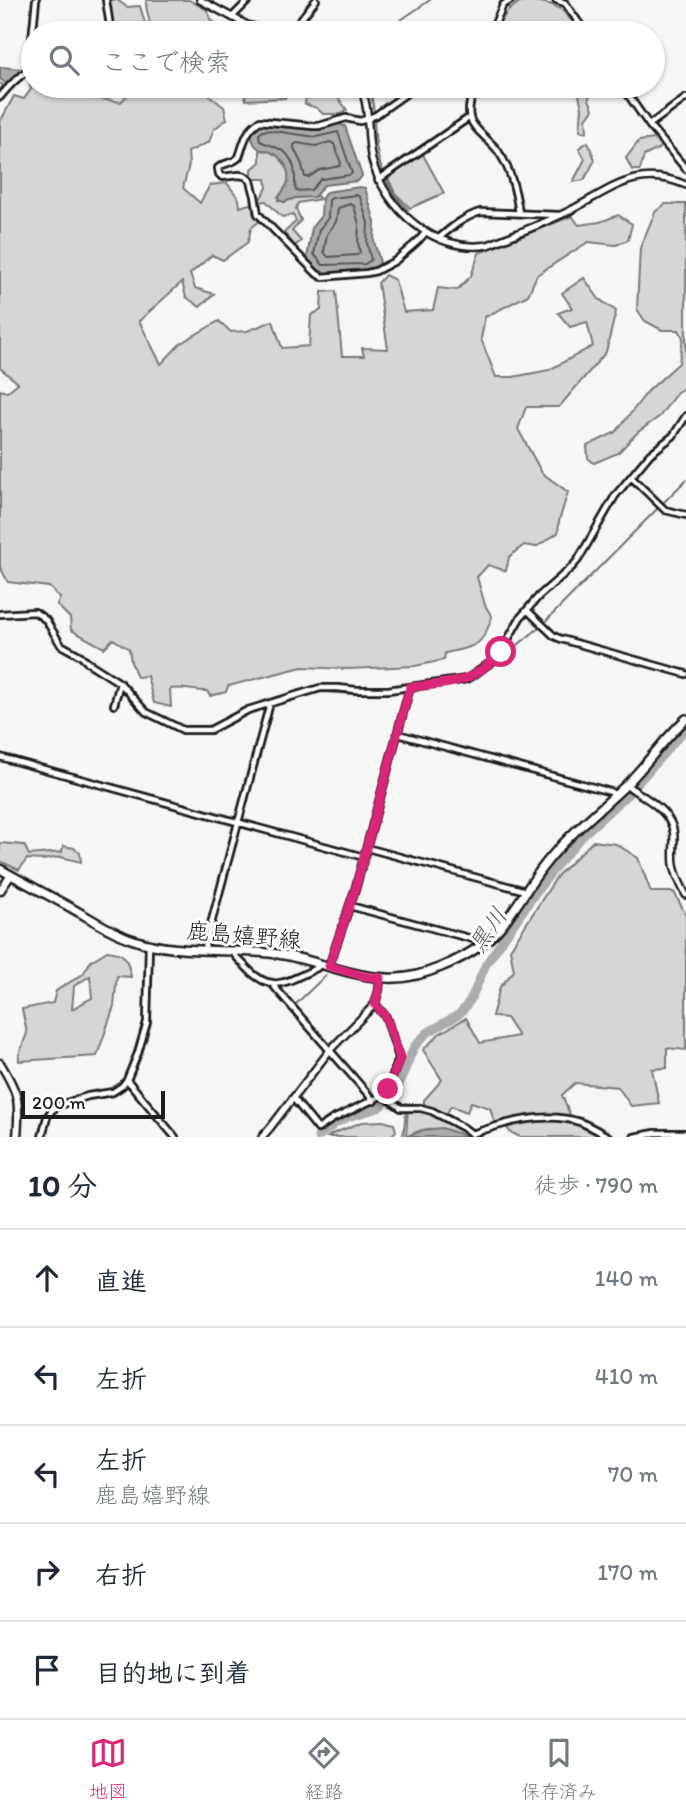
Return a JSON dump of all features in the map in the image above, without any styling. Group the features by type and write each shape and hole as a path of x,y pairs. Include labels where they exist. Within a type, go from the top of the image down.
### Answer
{"main road":[{"name":"鹿島嬉野線","path":"0,869 118,934 149,945 276,954 363,976 399,978 431,971 471,952 493,935 545,864 626,785 686,719"},
{"path":"0,891 11,875"},
{"path":"0,1063 17,1095 17,1137"}],"street":[{"path":"34,21 36,0"},
{"path":"106,0 109,21"},
{"path":"200,0 240,21"},
{"path":"232,17 249,0"},
{"path":"299,21 316,0"},
{"path":"499,0 503,5"},
{"path":"496,21 503,5 511,0"},
{"path":"556,0 566,1 578,21"},
{"path":"0,97 21,76"},
{"path":"364,98 369,143 379,180 391,200 408,219 426,232 461,246 475,248 488,245 560,215 627,180 656,177 673,179 686,185"},
{"path":"400,98 376,115 359,121 346,118 313,127 260,121 247,134 239,157 221,165 218,168 219,174 222,177 244,176 251,181 258,214 322,276 367,274 376,271 395,261 426,232"},
{"path":"472,98 470,117 499,152 513,183 519,213"},
{"path":"630,98 686,169"},
{"path":"649,125 686,98"},
{"path":"379,180 470,117"},
{"path":"439,238 458,223 480,212 560,215"},
{"path":"0,614 39,614 46,620 61,645 120,683 146,712 183,730 210,730 248,709 320,688 388,690 467,679 493,662 520,618 539,596 578,560 615,496 650,454 673,436 686,416"},
{"path":"631,477 665,510 686,515"},
{"path":"527,610 554,636 561,639 686,674"},
{"path":"114,705 120,683"},
{"path":"231,951 265,983 283,983 325,965 350,906 410,687"},
{"path":"204,950 270,703"},
{"path":"398,734 614,795"},
{"path":"0,757 364,857"},
{"path":"626,785 662,810 673,827 674,868 686,895"},
{"path":"367,848 526,891"},
{"path":"350,906 476,940 482,944"},
{"path":"42,1137 47,1117 52,1110 88,1096 113,1092 127,1080 147,1022 149,945"},
{"path":"262,1137 330,1050 375,1004 380,978"},
{"path":"272,984 374,1101"},
{"path":"293,1098 318,1129 333,1119 384,1096 400,1058 386,1017 375,1004"},
{"path":"127,1080 175,1137"},
{"path":"384,1096 401,1108 432,1111 472,1133 507,1123 545,1117 579,1122 609,1137"},
{"path":"634,1137 655,1133 686,1133"}],"shaded area":[{"path":"109,0 117,0 127,7 140,6 144,21 112,21"},
{"path":"146,0 189,0 207,10 212,21 149,21"},
{"path":"522,1 551,4 563,11 572,21 502,21"},
{"path":"14,96 24,99 94,98 121,102 125,98 213,98 224,107 227,119 214,129 209,142 188,152 189,165 183,188 200,203 210,185 227,183 239,199 240,207 253,203 253,213 261,220 251,228 248,242 223,260 212,255 190,274 195,288 214,294 200,307 186,297 182,282 139,321 161,364 181,343 219,321 231,332 247,331 273,321 282,348 309,346 311,315 321,310 322,292 336,291 342,356 364,356 362,348 388,349 378,283 385,275 395,280 404,312 433,310 438,288 457,290 471,276 479,253 572,216 579,225 600,222 618,215 632,224 628,240 616,245 588,242 537,275 528,295 485,317 481,339 496,377 513,377 549,370 593,346 587,322 570,327 558,313 572,308 562,293 584,278 599,299 616,311 606,352 559,407 526,407 518,429 542,473 568,492 558,533 536,547 524,545 509,557 506,571 488,565 477,577 485,605 492,617 481,640 464,649 445,653 444,660 415,666 348,669 302,667 228,686 226,692 210,696 207,691 170,689 171,707 154,703 147,676 137,677 129,649 113,639 104,648 71,630 70,618 57,605 60,598 49,587 8,582 0,567 0,390 7,392 18,383 0,368 0,122"},
{"path":"246,98 285,98 246,100"},
{"path":"306,98 338,98 347,110 342,114 323,114 317,108 305,104"},
{"path":"580,98 589,98 593,109 586,119 587,132 580,131 582,108"},
{"path":"654,139 662,147 644,156 640,170 632,170 626,158 639,141"},
{"path":"588,142 595,160 584,180 573,182 585,159 579,148"},
{"path":"260,150 277,156 288,170 288,182 278,197 284,202 317,196 320,199 298,203 296,209 301,220 292,231 301,241 295,246 284,233 296,221 293,215 282,217 266,201 258,202 267,188 266,179 252,179 252,169 260,162"},
{"path":"422,153 444,193 410,208 395,193 387,176"},
{"path":"665,204 686,204 686,387 677,392 660,416 638,432 618,453 594,463 588,458 587,446 616,432 648,391 679,363 683,338 679,330 662,330 645,321 637,309 640,248 655,212"},
{"path":"593,841 616,844 638,858 651,892 674,892 686,915 686,1050 667,1048 667,1068 652,1069 659,1103 631,1106 618,1087 575,1083 562,1095 570,1115 616,1137 520,1137 510,1132 503,1122 495,1124 490,1108 471,1102 467,1112 451,1106 447,1113 482,1137 430,1129 406,1137 408,1107 424,1106 424,1100 442,1080 423,1050 439,1034 466,1018 480,1043 518,1036 506,1018 492,1016 500,987 514,971 510,949 558,875"},
{"path":"0,843 24,845 29,855 62,852 63,846 74,848 80,853 81,862 61,857 27,859 19,870 0,861"},
{"path":"107,951 119,953 127,961 131,977 117,976 114,1006 97,1056 19,1061 27,1033 22,1009 53,1003 56,991 83,974 91,961","holes":["90,976 92,998 72,1009 74,986"]},
{"path":"383,1121 394,1124 396,1131 390,1137 328,1137 362,1122"}],"water":[{"path":"0,67 21,69 7,84 0,79"},
{"path":"260,124 316,130 337,124 345,126 362,176 358,181 324,185 314,197 295,198 284,202 278,200 288,181 286,167 273,153 256,147 251,134"},
{"path":"365,188 375,222 374,242 380,262 378,266 338,274 318,270 307,258 312,227 321,216 322,198 326,192"},
{"path":"442,1128 468,1137 407,1137 423,1130"}],"waterway":[{"path":"399,21 430,0"},
{"path":"0,83 3,85 0,90"},
{"path":"372,98 374,113"},
{"path":"374,119 381,168 391,189 408,210"},
{"path":"663,503 686,480"},
{"path":"544,623 658,508"},
{"path":"415,690 462,684 477,678 540,627"},
{"path":"275,705 322,692 405,692"},
{"path":"184,734 212,733 264,707"},
{"name":"黒川","path":"318,1137 336,1123 378,1108 393,1096 414,1047 427,1033 463,1010 471,999 486,964 557,865 584,834 629,793 686,728"},
{"path":"354,903 483,938"},
{"path":"335,960 352,911"},
{"path":"296,1004 326,975"},
{"path":"391,1106 406,1112 403,1137"}],"route":[{"path":"388,1089 400,1058 386,1017 375,1004 380,978 329,966 355,890 410,687 467,679 493,662 501,652"}]}
